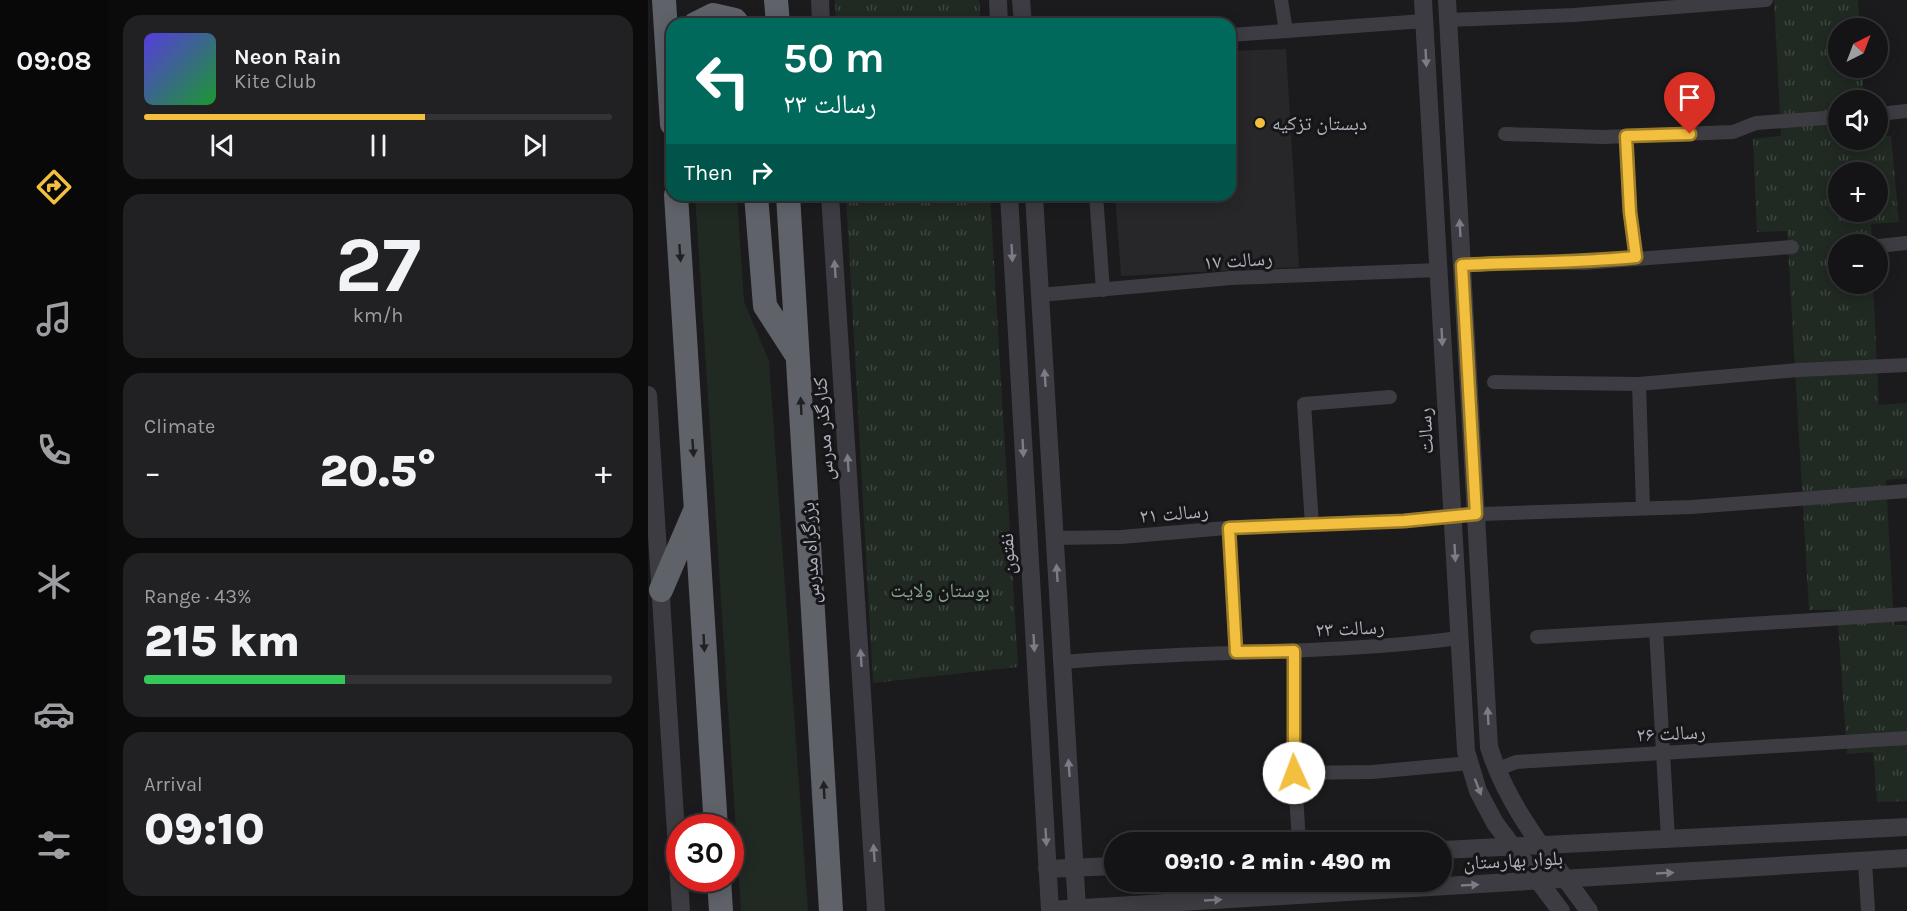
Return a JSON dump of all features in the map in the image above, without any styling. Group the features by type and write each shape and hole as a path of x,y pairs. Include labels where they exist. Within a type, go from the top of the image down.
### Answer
{"highway":[{"path":"664,0 666,23"},
{"path":"776,0 778,18"},
{"path":"707,18 713,15 726,18"},
{"path":"676,201 715,814"},
{"path":"756,201 765,306 798,356"},
{"name":"بزرگراه مدرس","path":"788,201 831,911"},
{"path":"661,590 696,508"},
{"path":"720,892 721,911"}],"street":[{"path":"820,0 821,18"},
{"path":"998,0 999,18"},
{"path":"1021,0 1022,18"},
{"path":"1281,0 1286,31"},
{"name":"رسالت","path":"1423,0 1466,751 1478,791 1495,823 1561,911"},
{"path":"1447,0 1489,747 1496,770 1513,804 1589,911"},
{"path":"1236,35 1448,20 1617,5 1766,0"},
{"path":"1888,113 1907,111"},
{"path":"1505,134 1626,136 1733,132 1756,123 1828,118"},
{"path":"1626,136 1630,212 1636,257"},
{"name":"کنارگذر مدرس","path":"830,201 876,911"},
{"name":"نفتون","path":"1009,201 1050,910"},
{"path":"1034,201 1077,908"},
{"path":"1096,201 1103,290"},
{"path":"1888,245 1907,243"},
{"path":"1462,265 1584,262 1792,247"},
{"name":"رسالت ۱۷","path":"1040,295 1241,278 1439,270"},
{"path":"1441,306 1464,304"},
{"path":"1494,382 1559,385 1639,384 1798,370 1907,365"},
{"path":"1639,384 1643,508"},
{"path":"648,395 681,911"},
{"path":"1312,525 1304,404 1390,397"},
{"name":"رسالت ۲۱","path":"1055,538 1121,537 1229,528 1404,521 1453,515 1791,501 1907,491"},
{"path":"1229,528 1236,652"},
{"path":"1537,637 1907,614"},
{"path":"1652,631 1668,839"},
{"name":"رسالت ۲۳","path":"1063,662 1176,653 1294,651 1411,645 1460,638"},
{"path":"1294,651 1294,773 1298,832"},
{"name":"رسالت ۲۶","path":"1496,770 1516,762 1907,738"},
{"path":"1294,773 1372,772 1470,763"},
{"name":"بلوار بهارستان","path":"1452,850 1907,827"},
{"name":"بلوار بهارستان","path":"1050,910 1907,858"},
{"path":"1865,862 1868,911"},
{"path":"1047,869 1104,867"}],"shaded area":[{"name":"دبستان تزکیه","path":"1286,49 1299,267 1121,276 1115,201 1236,201 1236,51"}],"green space":[{"path":"835,0 979,0 980,18 836,18"},
{"path":"1774,0 1858,0 1859,18 1828,18 1828,78 1863,78 1863,90 1828,90 1828,150 1888,150 1888,136 1891,136 1899,222 1871,224 1872,234 1828,234 1828,294 1873,294 1879,405 1907,403 1907,478 1886,480 1894,625 1907,625 1907,801 1877,802 1873,752 1847,754 1837,610 1809,610 1787,231 1757,232 1753,139 1781,136"},
{"path":"695,201 737,201 744,301 769,361 808,911 741,911 740,892 744,892 744,814 735,814"},
{"name":"بوستان ولایت","path":"846,201 990,201 1018,667 873,683"}],"place":[{"name":"دبستان تزکیه","path":"1260,123"}],"route":[{"path":"1294,773 1294,651 1236,652 1229,528 1404,521 1476,514 1462,265 1584,262 1636,257 1630,212 1626,136 1690,134"}]}
